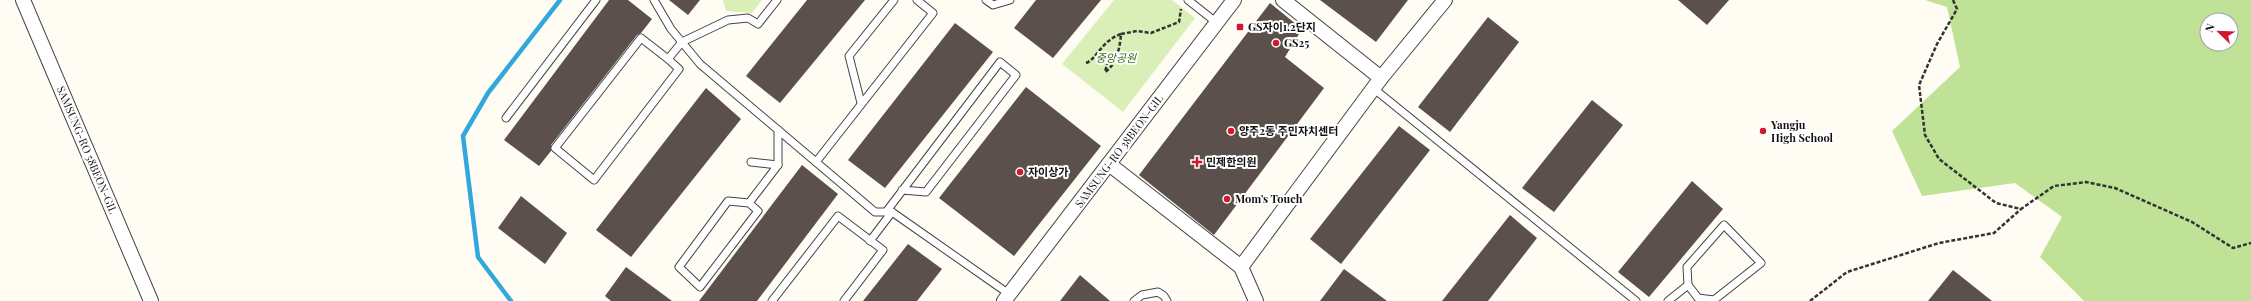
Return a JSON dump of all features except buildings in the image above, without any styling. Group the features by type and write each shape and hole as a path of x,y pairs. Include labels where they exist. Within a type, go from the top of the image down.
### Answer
{"street":[{"name":"SAMSUNG-RO 58BEON-GIL","path":"23,0 151,301"},
{"name":"SAMSUNG-RO 38BEON-GIL","path":"1006,297 1234,0"},
{"path":"1283,0 1377,83"},
{"path":"1241,267 1377,83 1445,0"},
{"path":"1109,164 1241,267 1256,301"}],"lane":[{"path":"506,118 596,0"},
{"path":"654,0 682,42 700,64 875,212 889,212 1006,297"},
{"path":"668,59 682,42 728,20 748,18 758,24 777,0"},
{"path":"861,103 849,56 894,0"},
{"path":"816,162 933,13 917,0"},
{"path":"986,0 993,5 1010,0"},
{"path":"1188,0 1217,23"},
{"path":"640,38 668,59 679,69 594,180 555,148 640,38"},
{"path":"870,241 902,190 1000,62 1016,75 926,192 902,190"},
{"path":"1377,83 1636,301"},
{"path":"749,203 778,165 778,130"},
{"path":"751,162 778,165"},
{"path":"728,201 749,203 758,211 700,287 679,267 728,201"},
{"path":"772,301 838,216 882,250 844,301"},
{"path":"1724,225 1761,263 1714,300 1698,298 1688,285 1687,267 1724,225"},
{"path":"1668,301 1688,285"},
{"path":"1134,301 1142,295 1158,292 1164,296 1167,301"}],"path":[{"path":"1953,0 1957,9 1937,44 1919,85 1925,135 1939,159 1996,203 2021,209"},
{"path":"1086,63 1090,62 1103,44 1112,37 1137,31 1151,33 1179,22 1182,5"},
{"path":"1107,64 1105,72 1112,68 1120,46 1121,34"},
{"path":"1810,301 1847,272 1939,243 1994,233 2021,209 2054,186 2086,182 2115,188 2192,222 2233,248 2251,243"}],"green space":[{"path":"723,0 762,0 752,13 726,11"},
{"name":"중앙공원","path":"1114,0 1172,0 1195,18 1123,112 1062,64"},
{"path":"1925,0 2251,0 2251,301 2084,301 2040,257 2062,217 2015,183 1922,196 1892,131 1960,67 1947,7"}],"waterway":[{"path":"511,301 478,257 463,136 488,93 560,0"}],"place":[{"name":"GS자이1.2단지","path":"1240,27"},
{"name":"GS25","path":"1276,43"},
{"name":"양주2동 주민자치센터","path":"1231,131"},
{"name":"Yangju High School","path":"1763,131"},
{"name":"민제한의원","path":"1197,162"},
{"name":"자이상가","path":"1020,172"},
{"name":"Mom's Touch","path":"1227,199"}]}
